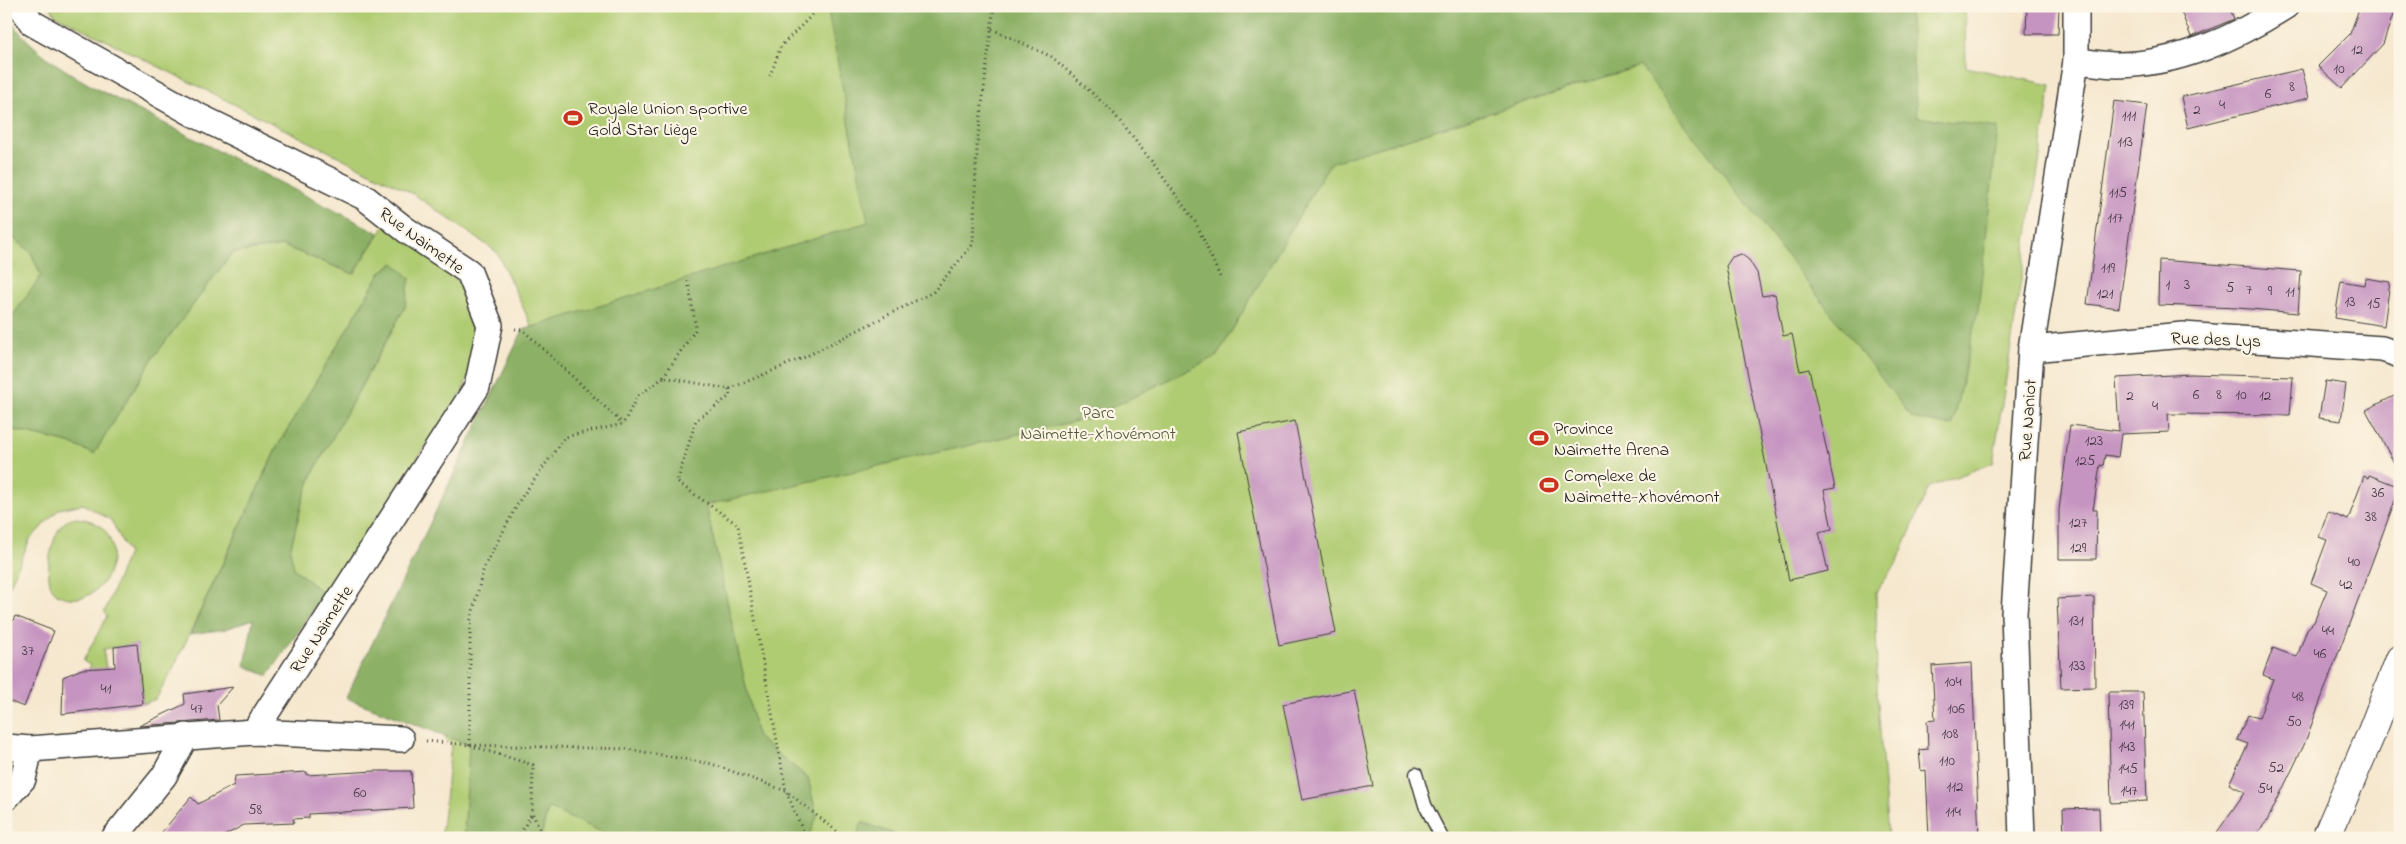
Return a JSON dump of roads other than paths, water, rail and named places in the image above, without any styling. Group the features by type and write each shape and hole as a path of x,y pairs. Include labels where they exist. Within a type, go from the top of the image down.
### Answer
{"street":[{"name":"Rue Naimette","path":"21,6 32,23 91,54 194,114 364,196 406,230 469,272 490,325 477,387 254,732"},
{"name":"Rue Naniot","path":"2022,838 2014,614 2031,349 2076,61 2076,6"},
{"path":"2076,61 2118,65 2160,62 2202,49 2250,29 2286,6"},
{"name":"Rue des Lys","path":"2031,349 2183,335 2382,349 2400,355"},
{"path":"2326,838 2371,734 2400,659"},
{"path":"6,798 23,779 18,748 254,732 401,739"},
{"path":"114,838 164,776 186,736"}],"lane":[{"path":"1416,774 1424,805 1442,838"}],"place":[{"name":"Royale Union sportive Gold Star Liège","path":"573,118"},
{"name":"Province Naimette Arena","path":"1539,438"},
{"name":"Complexe de Naimette-Xhovémont","path":"1549,485"}],"park label":[{"name":"Parc Naimette-Xhovémont","path":"1098,422"}]}
